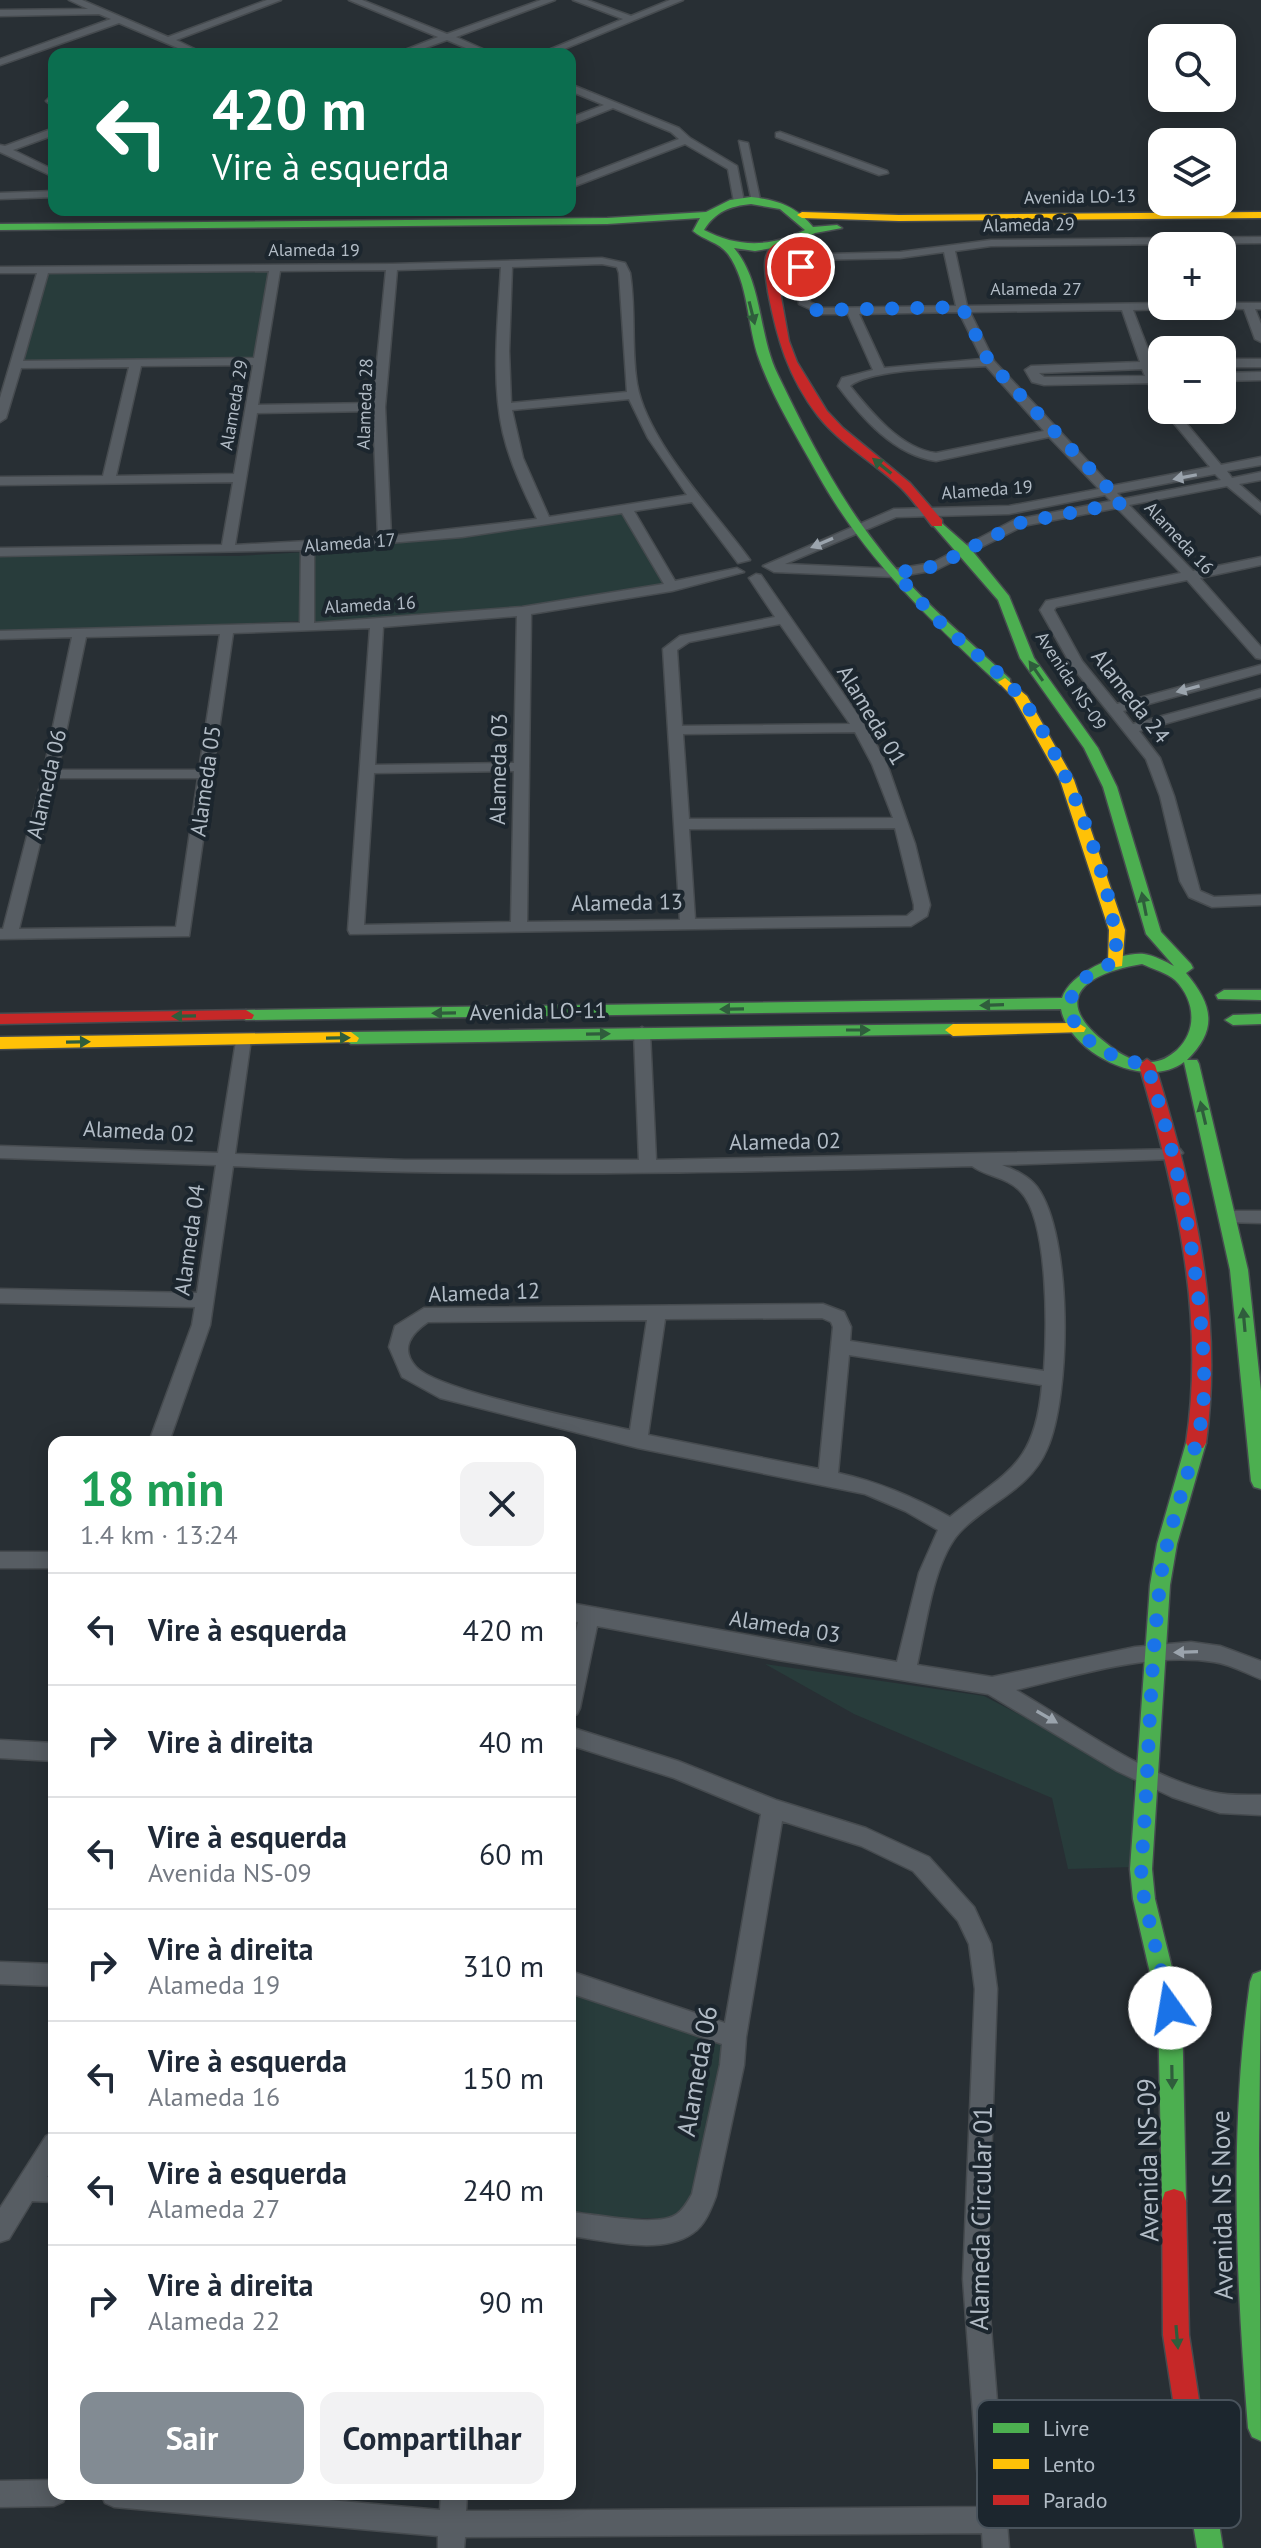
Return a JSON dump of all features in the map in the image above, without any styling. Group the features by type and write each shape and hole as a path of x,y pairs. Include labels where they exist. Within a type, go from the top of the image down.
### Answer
{"street":[{"path":"74,0 185,48"},
{"path":"168,40 276,0"},
{"path":"354,0 474,48"},
{"path":"415,48 550,0"},
{"path":"578,0 632,19"},
{"path":"559,48 678,0"},
{"path":"509,4 522,9"},
{"path":"0,13 98,12"},
{"path":"0,62 118,20"},
{"path":"576,89 675,130 733,168 751,168"},
{"path":"576,120 615,104"},
{"path":"2,149 48,133"},
{"path":"780,135 883,173"},
{"path":"576,184 686,140"},
{"path":"743,143 751,168 748,202"},
{"path":"2,149 48,171"},
{"path":"733,168 748,202"},
{"path":"0,196 48,194"},
{"name":"Avenida LO-13","path":"701,223 715,208 748,202 783,206 804,223 899,218 1166,216"},
{"name":"Avenida LO-13","path":"1236,215 1261,215"},
{"path":"1166,216 1174,232"},
{"name":"Avenida LO-13","path":"0,227 607,221 701,223 724,243 777,246 797,239 804,223"},
{"name":"Alameda 29","path":"1236,240 1261,240"},
{"path":"724,243 735,252 742,266 749,305 768,368 857,529 946,627 1020,696 1049,744 1067,780 1103,881 1117,930 1116,962"},
{"name":"Alameda 29","path":"805,304 799,257 900,255 991,243 1148,244"},
{"name":"Avenida NS-09","path":"777,246 769,264 783,341 791,362 831,422 906,486 925,512 965,551 1004,599 1027,658 1091,748 1120,813 1154,934 1185,968"},
{"name":"Alameda 16","path":"949,248 962,307 989,362 1052,433 1191,576 1261,655"},
{"path":"507,263 505,407 517,457 545,522"},
{"name":"Alameda 19","path":"0,270 617,263 625,269 627,345 633,395"},
{"name":"Alameda 28","path":"385,541 379,407 392,267"},
{"name":"Alameda 29","path":"228,548 275,268"},
{"path":"0,415 44,269"},
{"name":"Alameda 27","path":"805,304 821,311 1148,307"},
{"path":"1254,306 1261,339"},
{"path":"1127,308 1147,365 1031,370 1036,379 1044,381 1148,379"},
{"path":"852,310 880,373"},
{"path":"15,365 260,361"},
{"path":"989,362 880,373 855,377 844,383 847,391 887,431 922,457 936,457 1052,433"},
{"path":"1236,363 1261,363"},
{"path":"109,479 136,364"},
{"path":"1236,377 1261,376"},
{"path":"505,407 633,395 650,428 740,566 756,578 767,574 770,567 759,559 740,566"},
{"path":"251,409 379,407"},
{"path":"1180,424 1229,482 1261,510"},
{"name":"Alameda 19","path":"770,567 894,513 1009,510 1261,461"},
{"name":"Alameda 19","path":"770,567 896,573 936,566 1019,523 1261,476"},
{"path":"0,481 240,478"},
{"name":"Alameda 17","path":"0,552 308,547 385,541 545,522 696,497"},
{"path":"626,509 672,587"},
{"path":"307,626 308,547"},
{"path":"1191,576 1261,561"},
{"name":"Alameda 16","path":"0,635 227,630 524,611 672,587 740,566"},
{"name":"Alameda 24","path":"1191,576 1051,604 1047,610 1076,662 1132,729 1160,774 1190,889 1198,897 1212,902 1261,900"},
{"name":"Alameda 01","path":"756,578 781,620 860,728 887,780 911,854 922,905 917,918 900,923"},
{"name":"Alameda 03","path":"519,928 524,611"},
{"path":"688,925 674,730 672,645 685,639 781,620"},
{"path":"377,622 366,769 522,767"},
{"name":"Alameda 05","path":"5,934 183,932 227,630"},
{"name":"Alameda 06","path":"5,934 50,774 80,632"},
{"path":"1114,709 1261,669"},
{"path":"1132,729 1261,693"},
{"path":"674,730 860,728"},
{"name":"Alameda 13","path":"366,769 356,930 900,923"},
{"path":"50,774 206,774"},
{"path":"680,824 900,823"},
{"path":"1211,1054 1191,1064 1147,1065 1106,1052 1094,1045 1078,1028 1070,1003 1074,989 1083,977 1098,968 1116,962 1144,959 1185,968 1207,979 1224,995 1231,1027 1261,1019"},
{"path":"1224,995 1261,995"},
{"name":"Avenida LO-11","path":"0,1019 1070,1003"},
{"name":"Avenida LO-11","path":"0,1043 1078,1028"},
{"path":"642,1033 648,1167"},
{"name":"Alameda 04","path":"161,1436 201,1325 243,1039"},
{"path":"1191,1064 1212,1163 1229,1217 1255,1360 1261,1481"},
{"name":"Avenida NS-09","path":"1147,1065 1174,1153 1196,1271 1203,1342 1201,1420 1165,1551 1153,1654 1141,1869 1144,1899 1172,2026 1176,2335 1186,2400"},
{"name":"Alameda 02","path":"0,1152 404,1166 648,1167 969,1160 1020,1181 1031,1191 1041,1209 1053,1289 1054,1380 1048,1426 1033,1457 1005,1490 951,1528 927,1576 906,1670"},
{"path":"969,1160 1174,1153"},
{"path":"1229,1217 1261,1217"},
{"path":"1,1300 204,1300"},
{"name":"Alameda 12","path":"828,1478 842,1327 838,1317 823,1311 424,1315 402,1331 398,1347 409,1372 447,1393 638,1440 828,1478 888,1494 951,1528"},
{"path":"638,1440 657,1313"},
{"path":"842,1347 1054,1380"},
{"path":"0,1560 48,1560"},
{"path":"576,1652 580,1614"},
{"name":"Alameda 03","path":"580,1614 992,1686"},
{"path":"992,1686 1153,1654 1216,1653 1261,1670"},
{"path":"992,1686 1148,1776 1206,1800 1231,1805 1261,1805"},
{"name":"Alameda Circular 01","path":"576,1738 678,1770 773,1809 866,1838 921,1864 966,1914 980,1944 986,1989 975,2279 984,2400"},
{"path":"0,1749 48,1752"},
{"name":"Alameda 06","path":"576,2224 664,2231 683,2226 704,2196 732,2065 734,2037 773,1809"},
{"path":"0,1973 48,1975"},
{"name":"Avenida NS Nove","path":"1261,1982 1250,2037 1243,2217 1261,2425"},
{"path":"576,1984 734,2037"},
{"path":"0,2230 48,2153"},
{"path":"24,2188 48,2190"},
{"path":"0,2494 48,2493"},
{"path":"162,2500 451,2536 977,2520"},
{"path":"451,2536 454,2500"},
{"name":"Alameda Circular 01","path":"993,2528 996,2548"},
{"name":"Avenida NS-09","path":"1207,2528 1210,2548"}],"green space":[{"path":"275,268 260,361 15,365 44,269"},
{"path":"626,509 672,587 585,602 307,626 307,565 299,621 0,633 0,555 237,556 308,552 308,547"},
{"path":"765,1664 984,1696 1133,1774 1133,1867 1068,1869 1052,1798 854,1714"},
{"path":"576,1992 734,2037 690,2218 576,2218"}],"traffic: fast":[{"path":"808,227 798,215 784,207 751,200 719,208 706,218 698,231 719,242 755,248 790,242 813,230 837,228"},
{"path":"0,227 607,221 704,215"},
{"path":"724,243 734,254 747,285 764,358 845,510 889,569 1005,682"},
{"path":"937,523 965,551 1004,599 1027,658 1091,748 1110,787 1154,934 1185,968"},
{"path":"1144,959 1179,974 1197,997 1201,1022 1192,1045 1174,1062 1148,1068 1117,1060 1082,1033 1071,1017 1068,1003 1073,990 1083,980 1113,966 1144,959"},
{"path":"1224,995 1261,995"},
{"path":"246,1015 1070,1003"},
{"path":"1233,1020 1261,1019"},
{"path":"351,1038 953,1030"},
{"path":"1191,1064 1239,1270 1261,1481"},
{"path":"1174,2201 1170,2008 1144,1899 1141,1869 1160,1585 1167,1544 1196,1443"},
{"path":"1261,1982 1253,2038 1247,2149 1249,2260 1261,2428"},
{"path":"1207,2528 1210,2548"}],"traffic: slow":[{"path":"802,215 899,218 1261,215"},
{"path":"1005,682 1020,696 1067,780 1117,930 1116,962"},
{"path":"953,1030 1078,1028"},
{"path":"0,1043 351,1038"}],"traffic: jam":[{"path":"777,246 769,264 783,341 791,362 822,413 839,431 906,486 937,523"},
{"path":"0,1019 246,1015"},
{"path":"1147,1065 1184,1202 1200,1303 1204,1353 1196,1443"},
{"path":"1174,2201 1176,2335 1186,2400"}],"route":[{"path":"801,267 805,304 815,310 962,307 989,362 1052,433 1122,503 1019,523 936,566 896,573 921,603 995,669 1020,696 1067,780 1103,881 1117,930 1118,946 1116,962 1083,977 1074,989 1070,1003 1071,1016 1094,1045 1118,1058 1147,1065 1178,1166 1188,1218 1203,1342 1203,1397 1201,1420 1165,1551 1160,1582 1141,1869 1144,1899 1170,2008"}]}
